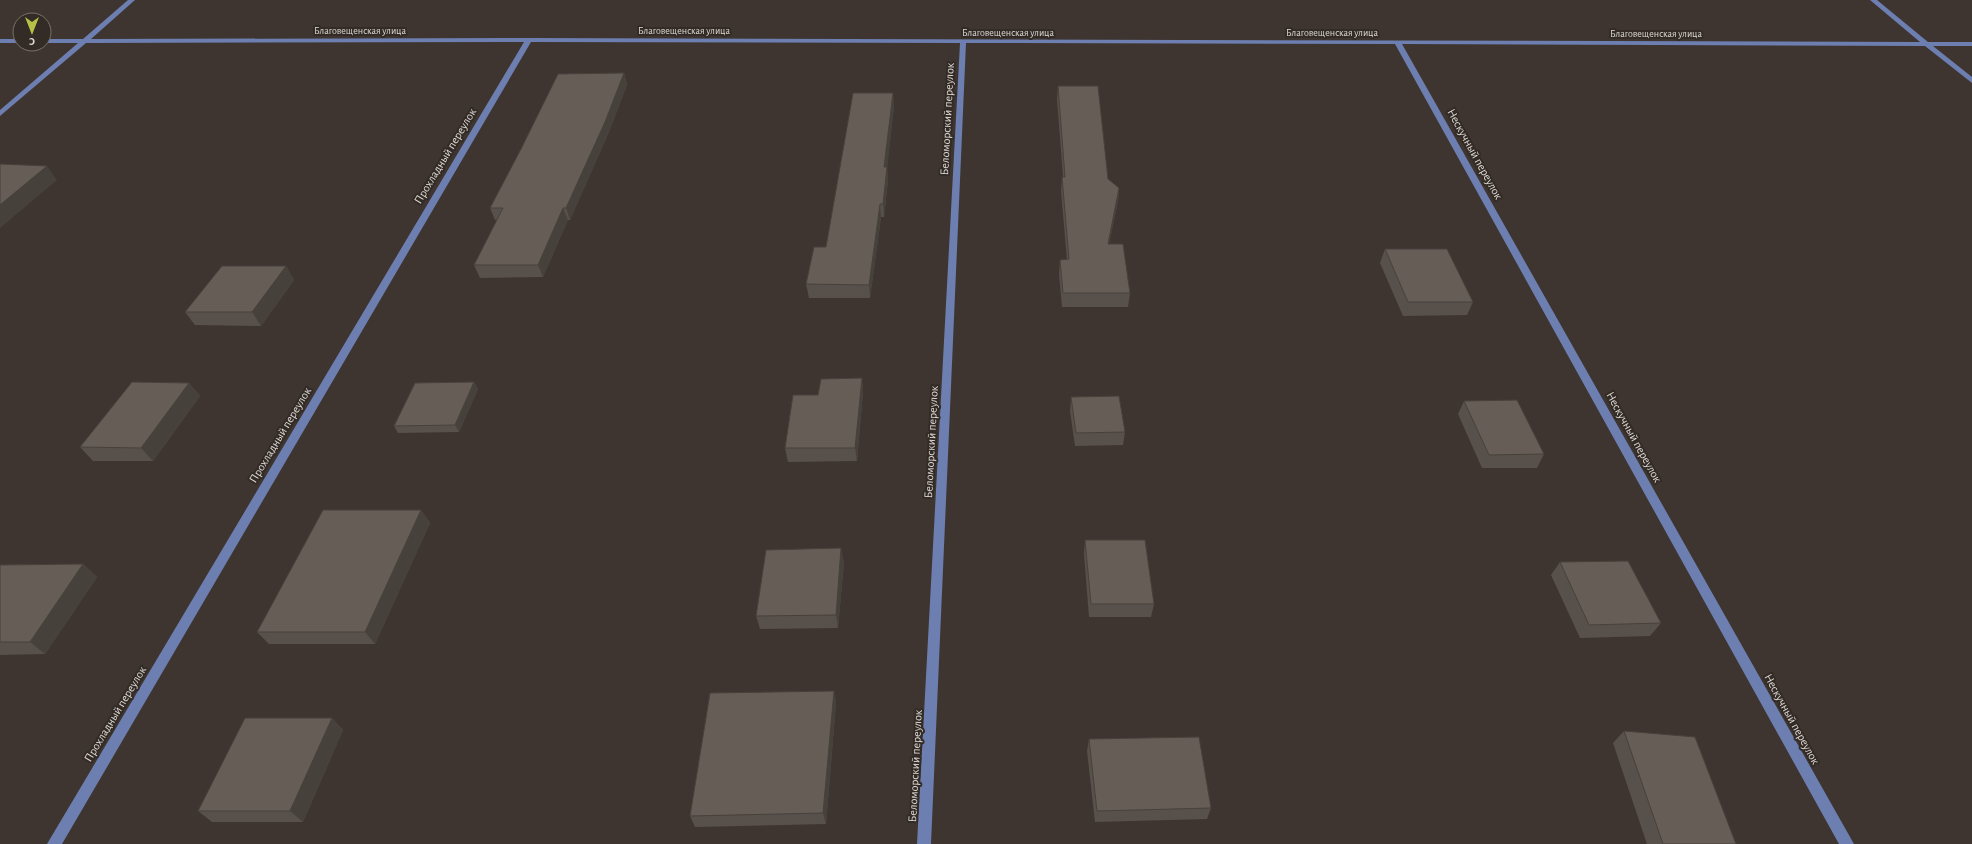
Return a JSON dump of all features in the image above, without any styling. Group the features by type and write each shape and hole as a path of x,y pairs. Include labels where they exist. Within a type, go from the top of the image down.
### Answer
{"street":[{"path":"0,114 132,0"},
{"path":"1873,0 1972,81"},
{"name":"Благовещенская улица","path":"52,41 529,40 1972,44"},
{"name":"Прохладный переулок","path":"54,844 529,40"},
{"path":"0,41 12,41"},
{"name":"Беломорский переулок","path":"924,844 963,42"},
{"name":"Нескучный переулок","path":"1397,42 1847,844"}],"building":[{"path":"624,73 605,122 566,208 563,208 538,265 474,265 503,208 490,208 558,74"},
{"path":"1058,86 1098,86 1108,179 1119,188 1108,244 1123,244 1130,293 1063,293 1060,260 1069,259 1062,177 1065,177"},
{"path":"853,93 893,93 884,167 887,167 883,204 880,204 869,285 806,284 814,247 826,247"},
{"path":"0,164 47,166 0,205"},
{"path":"1385,249 1447,249 1473,302 1408,302"},
{"path":"222,266 286,266 252,312 185,312"},
{"path":"862,378 855,448 785,448 793,395 818,395 821,379"},
{"path":"132,382 189,383 141,448 80,447"},
{"path":"474,382 455,425 394,426 415,383"},
{"path":"1119,396 1125,432 1076,433 1071,397"},
{"path":"1517,400 1544,454 1489,455 1464,401"},
{"path":"323,510 421,510 365,632 257,632"},
{"path":"1085,540 1145,540 1154,604 1091,604"},
{"path":"841,548 836,615 756,616 766,550"},
{"path":"1628,561 1661,623 1589,625 1560,562"},
{"path":"83,564 30,642 0,642 0,565"},
{"path":"834,691 823,813 690,816 710,693"},
{"path":"245,718 332,718 290,811 198,811"},
{"path":"1624,731 1695,737 1736,844 1663,844"},
{"path":"1199,737 1211,808 1097,811 1089,739"}]}
